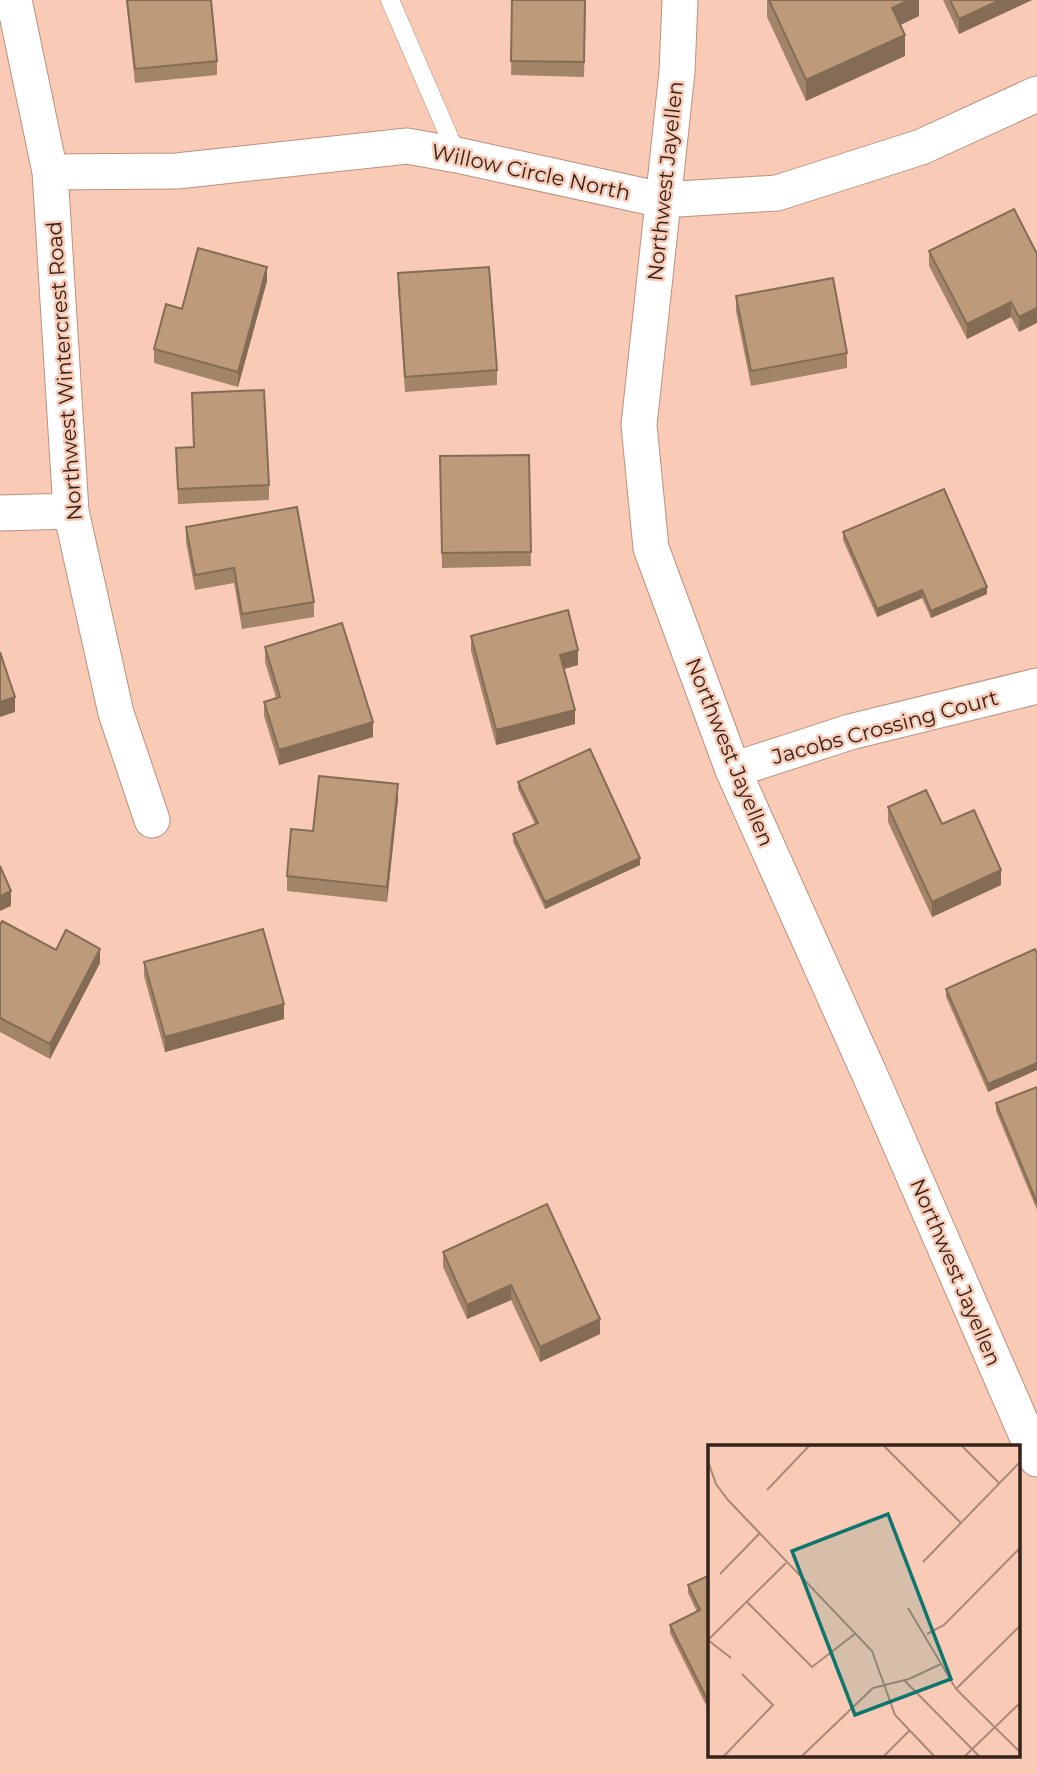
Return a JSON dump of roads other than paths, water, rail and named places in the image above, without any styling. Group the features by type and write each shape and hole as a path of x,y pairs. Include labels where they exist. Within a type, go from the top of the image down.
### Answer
{"street":[{"name":"Northwest Wintercrest Road","path":"14,0 50,173 71,511 116,713 152,820"},
{"name":"Northwest Jayellen","path":"680,0 677,72 639,425 651,548 733,770 873,1082 1037,1459"},
{"name":"Willow Circle North","path":"50,173 177,172 407,146 662,200 777,193 921,147 1037,94"},
{"path":"0,513 71,511"},
{"name":"Jacobs Crossing Court","path":"733,770 850,732 1037,686"}],"lane":[{"path":"390,0 457,155"}]}
